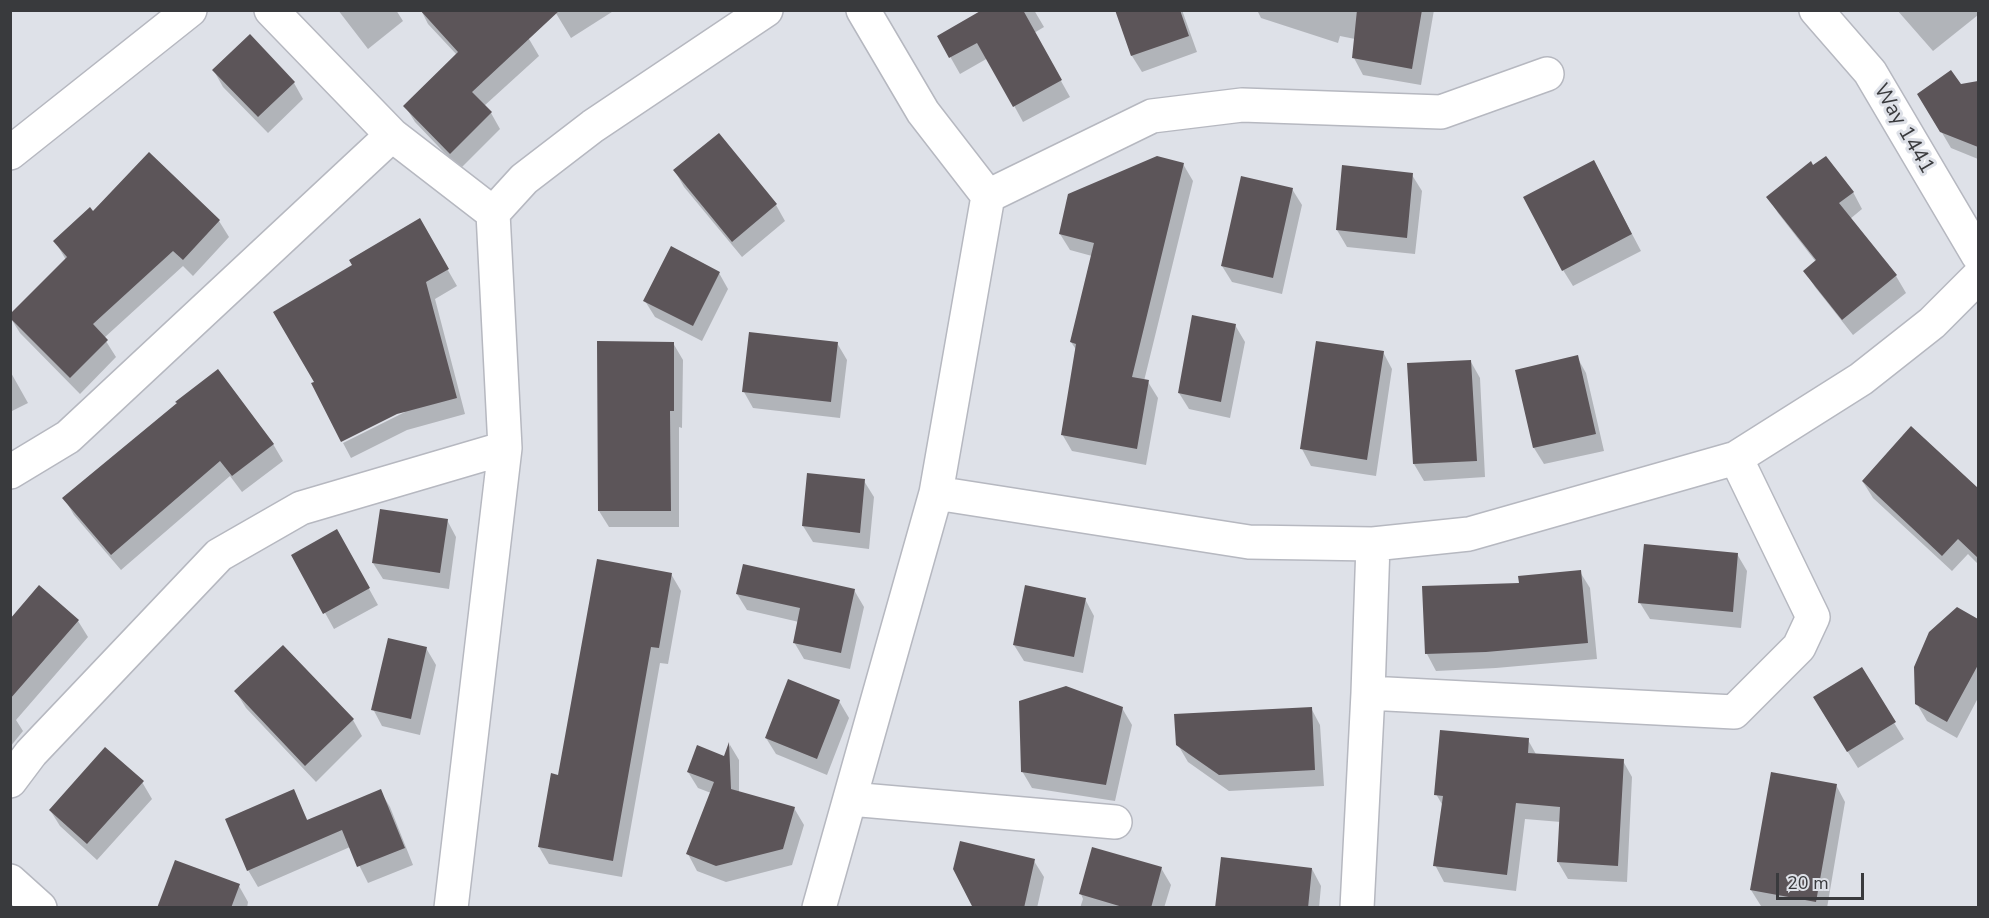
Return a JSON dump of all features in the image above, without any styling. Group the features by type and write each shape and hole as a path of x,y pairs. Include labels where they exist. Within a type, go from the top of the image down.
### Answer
{"street":[{"path":"10,153 190,10"},
{"path":"271,10 392,135 493,213"},
{"path":"451,908 505,447 493,213 524,179 593,126 766,10"},
{"path":"819,908 936,493 988,196 923,112 863,10"},
{"name":"Way 1441","path":"1816,10 1870,72 1978,255"},
{"path":"988,196 1152,116 1242,105 1441,112 1547,74"},
{"path":"10,472 68,437 392,135"},
{"path":"936,493 1249,542 1373,544 1468,534 1736,458 1861,379 1932,323 1978,277"},
{"path":"10,781 31,753 219,555 301,508 505,447"},
{"path":"1368,693 1734,712 1799,647 1814,617 1736,458"},
{"path":"1358,908 1373,544"},
{"path":"850,799 1115,822"},
{"path":"10,881 40,908"}],"building":[{"path":"420,10 560,10 472,92 492,112 450,154 403,106 458,52"},
{"path":"982,10 1023,10 1062,80 1013,107 977,43 949,58 937,36"},
{"path":"1115,10 1180,10 1189,36 1131,56"},
{"path":"1357,10 1422,10 1412,69 1352,58"},
{"path":"250,34 295,82 258,117 212,70"},
{"path":"1951,70 1961,84 1978,81 1978,147 1940,132 1917,94"},
{"path":"719,133 777,204 732,242 673,170"},
{"path":"149,152 220,220 183,260 173,251 93,324 108,340 70,378 10,318 10,314 67,257 53,241 90,207 93,211"},
{"path":"1157,156 1184,163 1132,377 1149,380 1137,449 1061,435 1076,344 1070,342 1094,243 1059,234 1068,194"},
{"path":"1826,156 1854,192 1839,203 1897,275 1842,320 1803,271 1816,260 1766,197 1811,161 1813,165"},
{"path":"1594,160 1632,234 1562,271 1523,197"},
{"path":"1342,165 1413,173 1407,238 1336,230"},
{"path":"1241,176 1293,188 1273,278 1221,266"},
{"path":"420,218 449,269 426,282 457,398 397,414 341,442 311,383 314,382 273,312 352,265 349,260"},
{"path":"671,246 720,272 693,326 643,301"},
{"path":"1192,315 1236,324 1221,402 1178,393"},
{"path":"749,332 838,342 831,402 742,392"},
{"path":"597,341 674,342 674,411 670,411 671,511 598,511"},
{"path":"1316,341 1384,351 1367,460 1300,449"},
{"path":"1578,355 1596,434 1533,448 1515,370"},
{"path":"1471,360 1477,461 1413,464 1407,363"},
{"path":"218,369 274,444 232,476 220,461 111,555 62,498 177,403 175,402"},
{"path":"1911,426 1978,488 1978,558 1958,539 1942,556 1862,481"},
{"path":"807,473 865,479 860,533 802,526"},
{"path":"380,509 448,519 440,573 372,563"},
{"path":"337,529 370,588 323,614 291,555"},
{"path":"1644,544 1738,553 1733,612 1638,603"},
{"path":"597,559 672,573 659,648 651,647 613,861 538,847 551,773 558,775"},
{"path":"743,564 855,589 841,653 793,643 800,608 736,594"},
{"path":"1581,570 1588,643 1486,652 1425,654 1422,586 1519,583 1518,576"},
{"path":"39,585 79,620 10,699 10,619"},
{"path":"1025,585 1086,598 1074,657 1013,645"},
{"path":"1957,607 1978,619 1978,665 1947,722 1915,704 1914,667 1929,632"},
{"path":"388,638 427,647 411,719 371,710"},
{"path":"283,645 354,719 305,766 234,691"},
{"path":"1862,667 1896,722 1847,752 1813,697"},
{"path":"788,679 840,700 817,759 765,738"},
{"path":"1066,686 1123,707 1106,785 1021,772 1019,701"},
{"path":"1312,707 1315,770 1219,775 1176,745 1174,714"},
{"path":"1440,730 1529,738 1528,753 1624,759 1618,866 1557,862 1560,807 1516,803 1507,875 1433,866 1443,796 1434,795"},
{"path":"729,742 731,789 795,807 783,849 716,866 686,854 714,782 687,772 697,745 724,756"},
{"path":"105,747 144,781 87,844 49,810"},
{"path":"1771,772 1837,784 1816,902 1750,890"},
{"path":"294,789 307,820 381,789 405,848 357,867 342,830 247,871 225,819"},
{"path":"960,841 1035,859 1024,908 973,908 953,869"},
{"path":"1092,847 1162,867 1151,908 1126,908 1079,894"},
{"path":"1221,857 1312,868 1308,908 1215,908"},
{"path":"175,860 240,884 231,908 157,908"}]}
